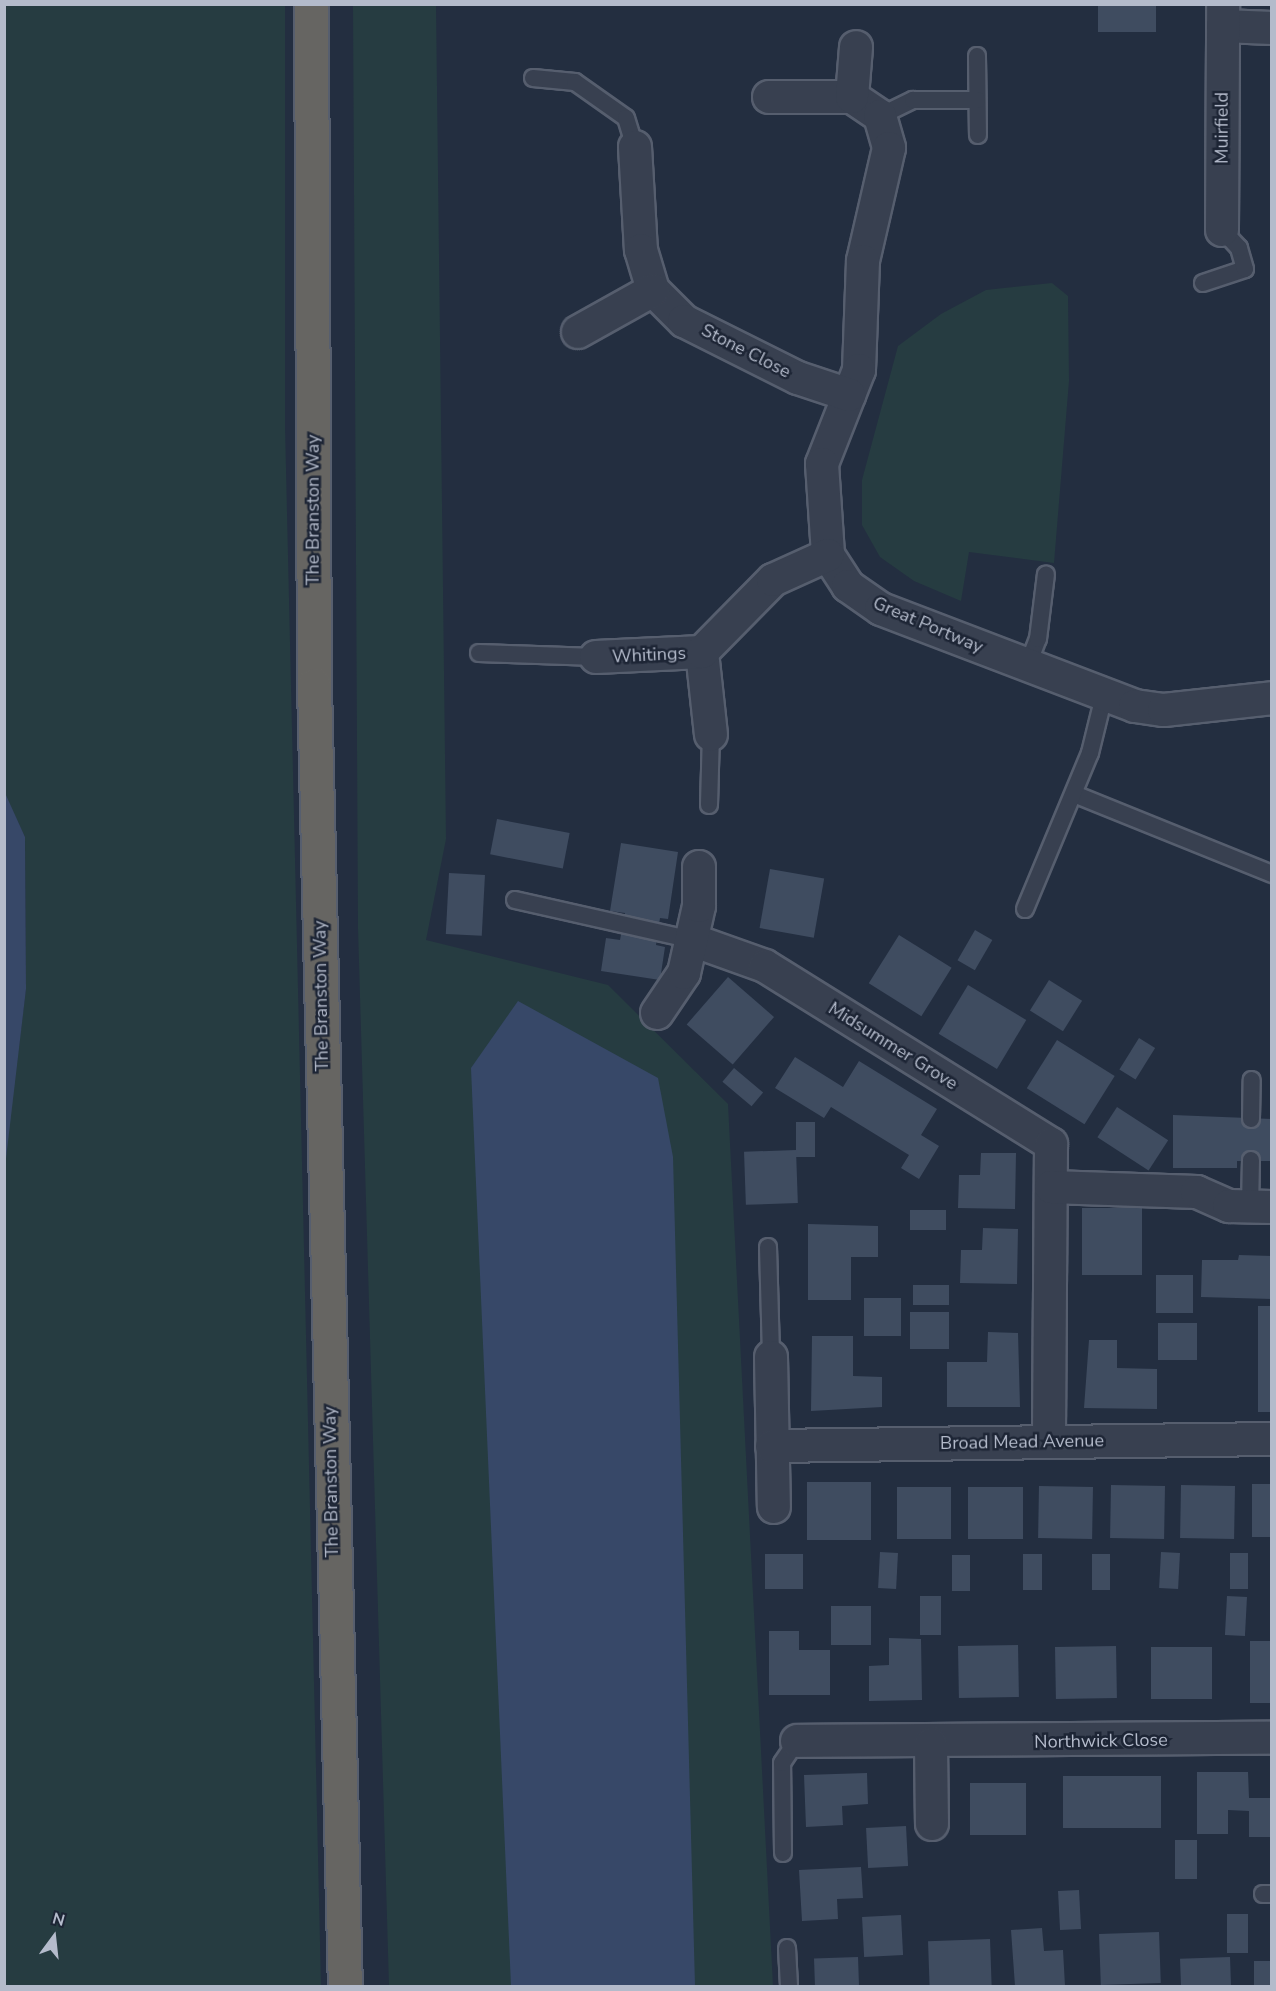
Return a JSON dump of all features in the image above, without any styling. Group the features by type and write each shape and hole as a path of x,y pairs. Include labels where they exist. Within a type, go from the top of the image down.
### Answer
{"highway":[{"name":"The Branston Way","path":"311,4 314,685 345,1986"}],"street":[{"name":"Muirfield","path":"1222,230 1223,15 1272,27"},
{"path":"852,97 856,47"},
{"path":"769,97 852,97 880,116"},
{"name":"Great Portway","path":"880,116 889,148 863,261 864,341 849,395 822,464 828,555 848,586 881,609 1104,696 1164,710 1272,698"},
{"name":"Stone Close","path":"636,147 641,250 653,290 684,321 798,378 849,395"},
{"path":"578,332 653,290"},
{"name":"Whitings","path":"596,657 702,652 773,580 828,555"},
{"name":"Whitings","path":"702,652 711,735"},
{"path":"657,1013 684,973 699,906 699,867"},
{"name":"Midsummer Grove","path":"692,940 765,966 1051,1144 1049,1441"},
{"path":"1051,1187 1197,1192 1229,1206 1261,1207"},
{"path":"771,1357 774,1507"},
{"name":"Broad Mead Avenue","path":"772,1446 1272,1439"},
{"name":"Northwick Close","path":"797,1741 931,1744 1272,1738"},
{"path":"931,1744 932,1824"}],"lane":[{"path":"977,56 978,135"},
{"path":"533,78 575,82 626,118 636,147"},
{"path":"880,116 914,100 977,100"},
{"path":"1203,283 1245,268 1239,249 1222,230"},
{"path":"1027,667 1038,639 1046,574"},
{"path":"479,653 596,657"},
{"path":"1025,909 1074,794 1104,696"},
{"path":"709,805 711,735"},
{"path":"1074,794 1272,874"},
{"name":"Midsummer Grove","path":"515,900 692,940"},
{"path":"1251,1119 1252,1080"},
{"path":"1251,1160 1261,1207"},
{"path":"768,1247 771,1357"},
{"name":"Northwick Close","path":"783,1853 782,1763 797,1741"},
{"path":"788,1948 789,1986"}],"green space":[{"path":"5,5 285,5 285,426 321,1986 5,1986 4,1167 26,989 25,837 4,793"},
{"path":"353,5 436,5 446,839 426,940 608,985 728,1104 773,1986 389,1986 358,928"},
{"path":"1052,283 1068,296 1069,381 1054,563 969,552 961,601 914,581 880,557 862,525 862,480 898,346 941,314 986,290"}],"water":[{"path":"5,793 25,837 26,989 5,1167"},
{"path":"518,1001 658,1078 673,1157 695,1986 511,1986 471,1068"}],"building":[{"path":"1098,4 1156,4 1156,32 1098,32"},
{"path":"497,819 570,833 563,868 490,854"},
{"path":"621,843 678,852 668,919 660,918 656,945 665,947 660,980 601,971 606,938 620,940 625,913 610,911"},
{"path":"770,869 824,879 814,938 760,928"},
{"path":"449,873 485,875 482,936 446,934"},
{"path":"975,930 992,940 975,970 958,960"},
{"path":"899,935 952,968 921,1016 869,983"},
{"path":"728,977 774,1017 733,1065 687,1025"},
{"path":"1049,980 1082,1001 1063,1031 1030,1011"},
{"path":"968,985 1026,1020 997,1069 939,1034"},
{"path":"1139,1038 1155,1048 1136,1079 1119,1069"},
{"path":"1057,1040 1115,1076 1084,1124 1027,1088"},
{"path":"795,1057 843,1087 859,1061 937,1109 921,1135 939,1146 919,1179 901,1168 909,1155 831,1107 824,1118 775,1088"},
{"path":"734,1068 763,1092 752,1106 722,1082"},
{"path":"1117,1107 1168,1140 1149,1170 1097,1137"},
{"path":"1173,1115 1272,1119 1272,1161 1237,1161 1237,1168 1173,1168"},
{"path":"796,1122 815,1122 815,1157 796,1157"},
{"path":"796,1150 798,1203 746,1205 744,1152"},
{"path":"981,1153 1016,1153 1015,1209 958,1208 959,1175 980,1175"},
{"path":"1082,1208 1142,1208 1142,1275 1082,1275"},
{"path":"910,1210 946,1210 946,1230 910,1230"},
{"path":"808,1224 878,1226 878,1257 851,1257 851,1300 808,1300"},
{"path":"983,1228 1018,1229 1017,1284 960,1283 961,1250 982,1250"},
{"path":"1239,1255 1272,1256 1272,1299 1201,1297 1202,1260 1238,1260"},
{"path":"1156,1275 1193,1275 1193,1313 1156,1313"},
{"path":"913,1285 949,1285 949,1305 913,1305"},
{"path":"864,1298 901,1298 901,1336 864,1336"},
{"path":"1258,1306 1272,1306 1272,1412 1258,1412"},
{"path":"910,1312 949,1312 949,1349 910,1349"},
{"path":"1158,1323 1197,1323 1197,1360 1158,1360"},
{"path":"988,1332 1018,1333 1020,1407 947,1407 947,1362 987,1362"},
{"path":"812,1336 853,1336 853,1376 882,1377 882,1407 811,1411"},
{"path":"1089,1340 1117,1340 1117,1368 1157,1369 1157,1409 1084,1408"},
{"path":"807,1482 871,1482 871,1540 807,1540"},
{"path":"1252,1484 1272,1484 1272,1537 1252,1537"},
{"path":"1111,1485 1165,1486 1164,1539 1110,1538"},
{"path":"1181,1485 1235,1486 1234,1539 1180,1538"},
{"path":"1039,1486 1093,1487 1092,1539 1038,1538"},
{"path":"897,1487 951,1487 951,1539 897,1539"},
{"path":"968,1487 1023,1487 1023,1539 968,1539"},
{"path":"880,1552 898,1553 896,1589 878,1588"},
{"path":"1161,1552 1180,1553 1178,1589 1159,1588"},
{"path":"1230,1553 1248,1553 1248,1589 1230,1589"},
{"path":"765,1554 803,1554 803,1589 765,1589"},
{"path":"1023,1554 1042,1554 1042,1590 1023,1590"},
{"path":"1092,1554 1110,1554 1110,1590 1092,1590"},
{"path":"952,1555 970,1555 970,1591 952,1591"},
{"path":"920,1596 941,1596 941,1635 920,1635"},
{"path":"1227,1596 1247,1597 1245,1636 1225,1635"},
{"path":"831,1606 871,1606 871,1645 831,1645"},
{"path":"769,1631 799,1631 799,1650 830,1650 830,1695 769,1695"},
{"path":"889,1638 921,1639 922,1700 869,1701 869,1666 889,1665"},
{"path":"1250,1641 1272,1641 1272,1703 1250,1703"},
{"path":"1018,1645 1019,1697 959,1698 958,1646"},
{"path":"1116,1646 1117,1698 1056,1699 1055,1647"},
{"path":"1151,1647 1212,1647 1212,1699 1151,1699"},
{"path":"1197,1772 1248,1772 1249,1798 1272,1798 1272,1837 1249,1837 1249,1811 1228,1810 1228,1834 1197,1834"},
{"path":"867,1773 868,1804 842,1806 843,1825 806,1827 804,1775"},
{"path":"1063,1776 1161,1776 1161,1828 1063,1828"},
{"path":"970,1783 1026,1783 1026,1835 970,1835"},
{"path":"906,1826 908,1866 868,1868 866,1828"},
{"path":"1175,1840 1197,1840 1197,1879 1175,1879"},
{"path":"861,1867 863,1898 837,1899 838,1919 802,1921 799,1870"},
{"path":"1079,1890 1081,1929 1060,1930 1058,1891"},
{"path":"1227,1914 1248,1914 1248,1953 1227,1953"},
{"path":"901,1915 903,1955 864,1957 862,1917"},
{"path":"1042,1928 1044,1951 1063,1950 1065,1986 1015,1986 1011,1930"},
{"path":"1159,1932 1161,1983 1101,1985 1099,1934"},
{"path":"990,1939 992,1986 930,1986 928,1941"},
{"path":"858,1957 859,1986 815,1986 814,1959"},
{"path":"1230,1957 1231,1986 1181,1986 1180,1959"},
{"path":"1254,1961 1272,1961 1272,1986 1254,1986"}]}
